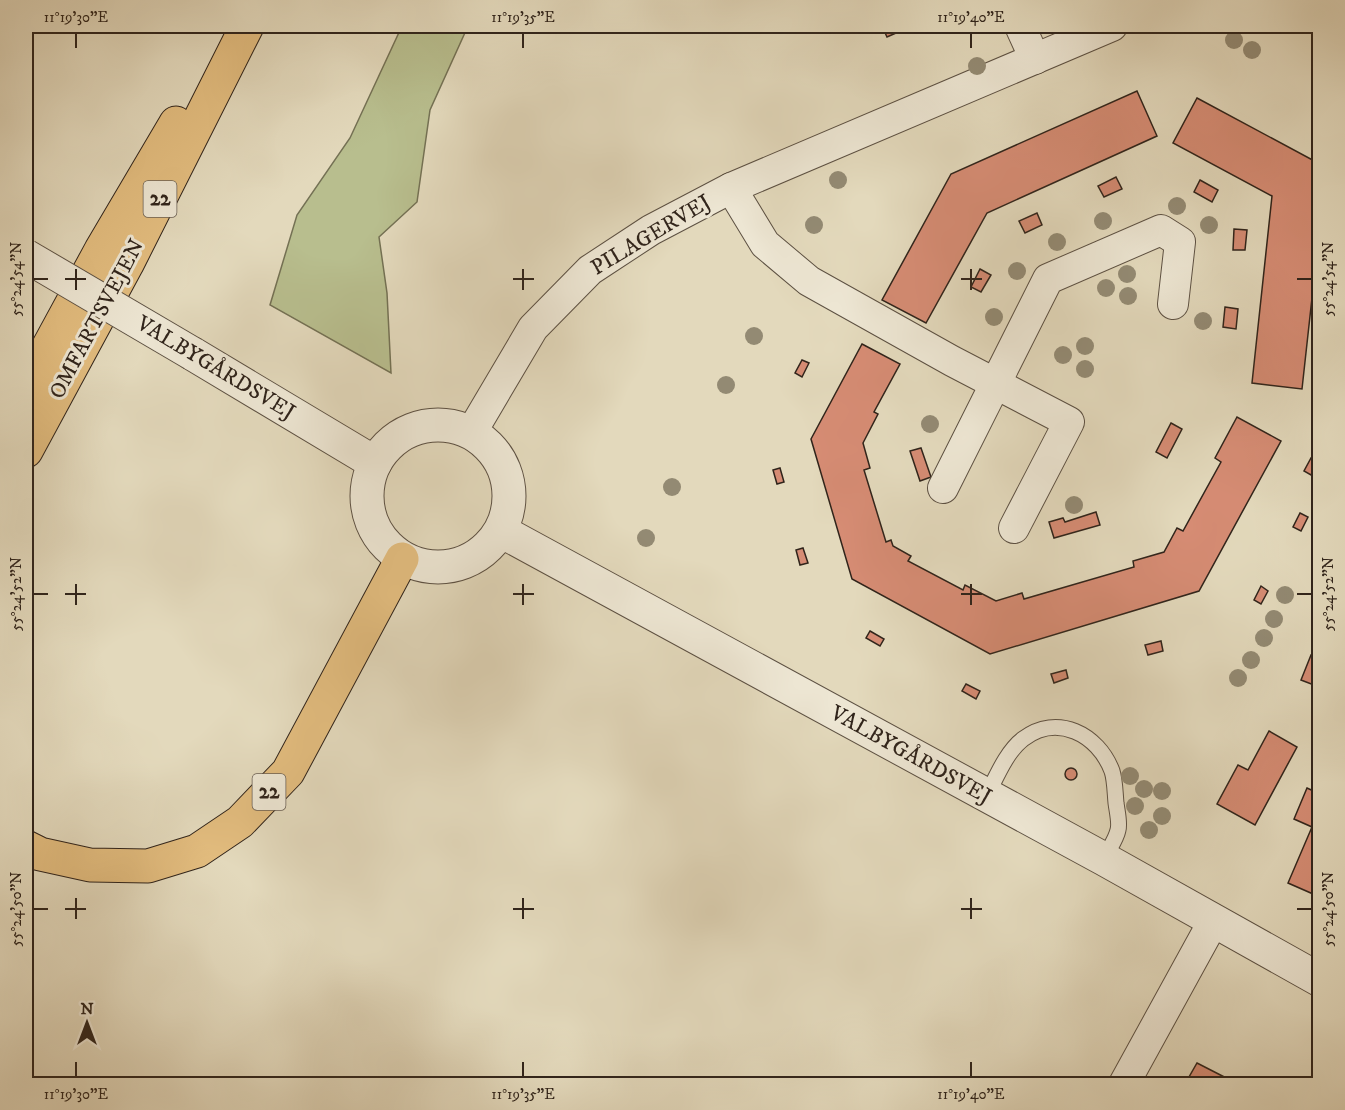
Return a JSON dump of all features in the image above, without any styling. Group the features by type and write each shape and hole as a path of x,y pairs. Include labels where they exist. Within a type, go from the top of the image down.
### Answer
{"main road":[{"name":"OMFARTSVEJEN","path":"26,388 101,250 233,26"},
{"name":"OMFARTSVEJEN","path":"26,451 127,264 247,26"},
{"name":"22","path":"26,847 40,854 90,865 148,866 198,851 240,822 288,772 402,559"}],"street":[{"path":"1020,26 1035,59"},
{"name":"PILAGERVEJ","path":"471,433 533,328 590,270 651,231 731,188 1112,26"},
{"name":"PILAGERVEJ","path":"731,188 765,244 809,282 1069,422 1014,528"},
{"path":"943,488 1048,279 1161,231 1180,242 1173,304"},
{"name":"VALBYGÅRDSVEJ","path":"26,256 375,463"},
{"path":"428,425 450,425 471,433 487,444 499,458 507,476 510,495 508,514 501,531 489,547 475,558 457,566 438,568 420,566 402,559 385,545 373,527 367,506 367,484 375,463 388,445 406,432 428,425"},
{"name":"VALBYGÅRDSVEJ","path":"501,531 1320,980"},
{"path":"1124,1084 1213,922"}],"lane":[{"path":"986,796 1007,758 1022,739 1039,730 1059,726 1076,730 1091,738 1103,753 1112,772 1119,829 1104,860"}],"green space":[{"path":"402,26 468,26 430,110 417,202 379,237 387,293 391,373 270,305 297,215 350,138"}],"building":[{"path":"882,26 912,26 887,37"},
{"path":"1137,91 1157,136 987,213 926,323 882,300 951,174"},
{"path":"1197,98 1320,164 1320,225 1302,389 1252,383 1272,196 1173,143"},
{"path":"1116,177 1122,189 1104,197 1098,186"},
{"path":"1200,180 1218,190 1212,202 1194,192"},
{"path":"1037,213 1042,225 1025,233 1019,221"},
{"path":"1234,229 1247,230 1245,250 1233,250"},
{"path":"980,269 991,275 981,292 971,287"},
{"path":"1225,307 1238,309 1236,329 1223,327"},
{"path":"862,344 900,364 874,412 878,414 863,443 870,468 864,470 886,542 891,540 893,546 911,556 908,561 963,590 965,585 996,601 1022,593 1024,599 1134,567 1133,561 1164,552 1177,528 1183,531 1221,462 1215,458 1237,417 1281,441 1199,591 990,654 852,579 811,439"},
{"path":"802,360 809,363 802,377 795,373"},
{"path":"1171,423 1182,429 1167,458 1156,452"},
{"path":"921,448 931,477 920,481 910,451"},
{"path":"1311,458 1319,462 1311,475 1304,471"},
{"path":"780,468 784,482 777,484 773,470"},
{"path":"1096,512 1100,525 1054,538 1049,522 1063,518 1065,522"},
{"path":"1300,513 1308,517 1301,531 1293,527"},
{"path":"803,548 808,563 800,565 796,550"},
{"path":"1261,586 1268,591 1261,604 1254,600"},
{"path":"870,631 884,639 880,646 866,638"},
{"path":"1161,641 1163,651 1148,655 1145,645"},
{"path":"1311,655 1320,659 1319,687 1301,680"},
{"path":"1066,670 1068,678 1054,683 1051,674"},
{"path":"966,684 980,691 976,699 962,691"},
{"path":"1269,731 1297,747 1255,825 1217,804 1238,765 1248,770"},
{"path":"1071,768 1077,774 1071,780 1065,774"},
{"path":"1307,788 1320,794 1320,897 1288,883 1312,827 1294,819"},
{"path":"1197,1063 1238,1084 1185,1084"}]}
